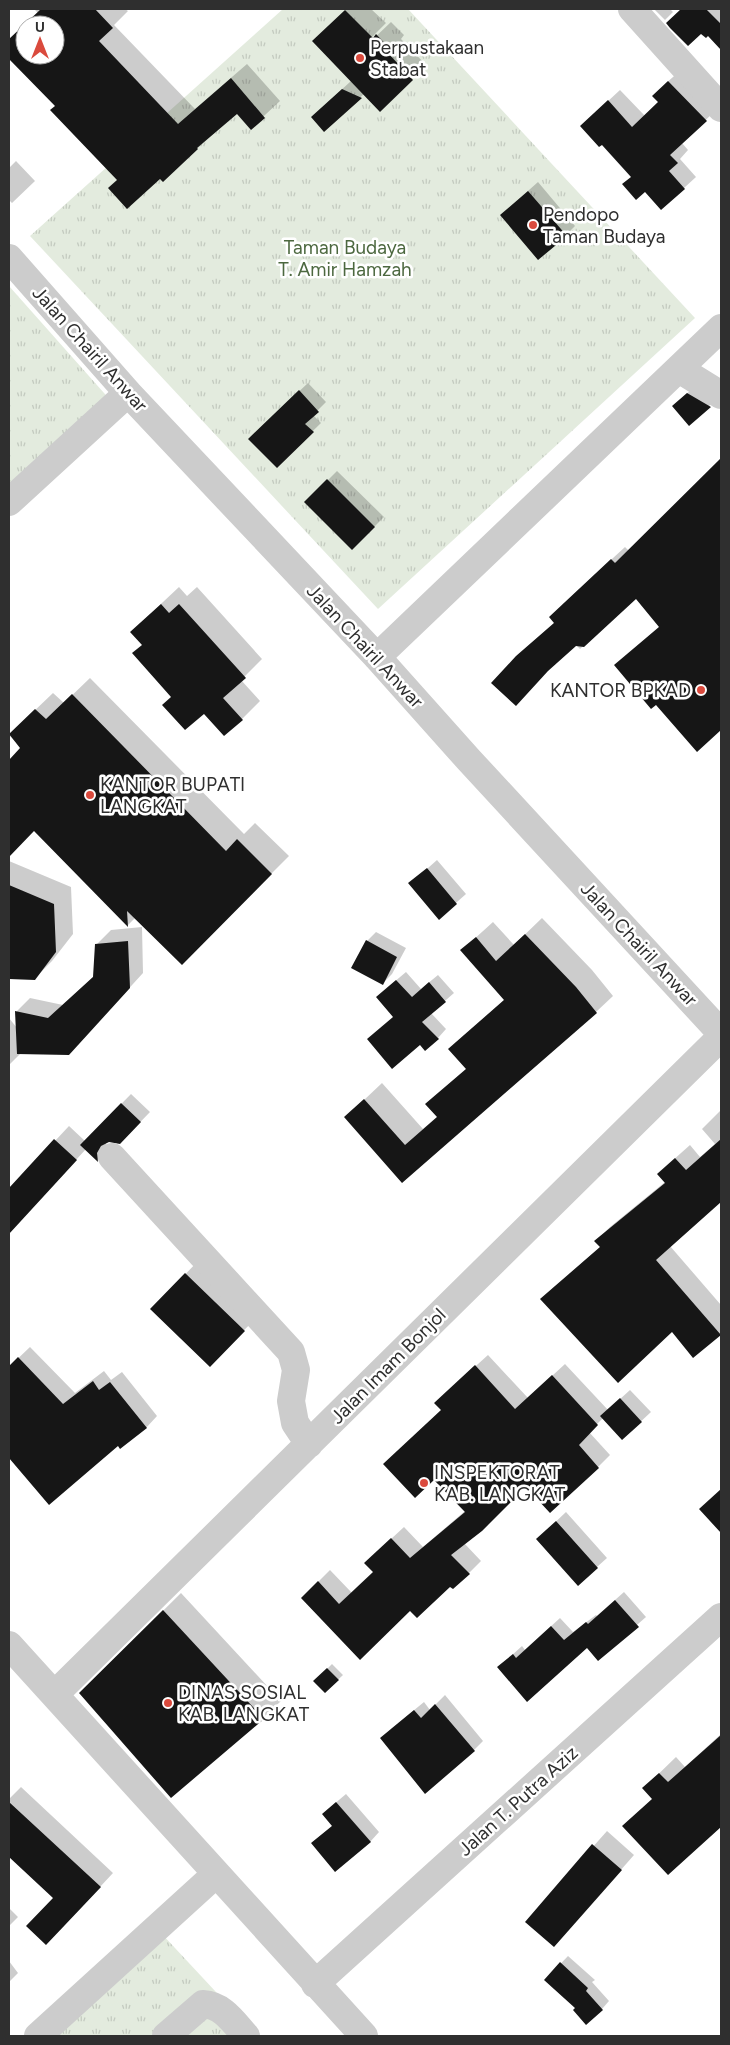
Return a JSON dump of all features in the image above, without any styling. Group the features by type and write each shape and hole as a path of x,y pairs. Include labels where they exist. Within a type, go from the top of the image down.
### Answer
{"street":[{"path":"632,9 721,108"},
{"name":"Jalan Chairil Anwar","path":"9,258 128,392 377,657 468,760 721,1033"},
{"path":"377,657 721,328"},
{"path":"679,369 721,395"},
{"path":"9,502 128,392"},
{"name":"Jalan Imam Bonjol","path":"55,1694 721,1037"},
{"path":"112,1157 291,1352 296,1370 291,1401 293,1416 295,1423 309,1444"},
{"name":"Jalan T. Putra Aziz","path":"316,1984 721,1618"},
{"path":"9,1645 364,2036"},
{"path":"38,2036 216,1874"},
{"path":"166,2036 203,2004 212,2004 222,2010 246,2036"}],"green space":[{"name":"Taman Budaya T. Amir Hamzah","path":"283,9 408,9 695,318 378,609 30,236"},
{"path":"9,286 112,402 9,497"},
{"path":"161,1933 257,2036 48,2036"}],"building":[{"path":"41,9 95,9 113,28 99,41 178,124 231,78 265,118 251,130 237,114 197,148 163,182 160,179 127,209 108,188 117,180 50,110 55,106 9,59 9,39 15,33 15,65 65,65 65,15 35,15"},
{"path":"681,9 706,9 721,24 721,50 708,36 706,38 701,34 688,46 670,28 666,23"},
{"name":"Perpustakaan Stabat","path":"345,10 373,38 376,34 391,50 388,53 413,80 380,112 312,41"},
{"path":"668,81 707,121 670,155 678,163 669,171 685,189 661,210 645,192 636,200 622,184 631,177 602,145 599,147 580,126 608,100 632,127 658,102 652,96"},
{"path":"342,89 362,98 324,132 311,117"},
{"name":"Pendopo Taman Budaya","path":"528,191 567,236 538,260 500,215"},
{"path":"299,390 319,412 305,424 314,432 277,468 248,439"},
{"path":"687,393 711,407 689,426 672,406"},
{"path":"721,458 721,730 697,752 656,705 651,709 614,665 659,627 636,599 584,647 576,646 548,671 516,706 491,683 516,656 554,623 549,617 611,559 615,563"},
{"path":"327,479 375,527 352,550 304,502"},
{"path":"161,604 169,613 179,604 246,678 223,698 243,720 224,736 204,714 185,730 162,705 171,697 132,653 142,645 130,632"},
{"name":"KANTOR BUPATI LANGKAT","path":"72,694 226,851 237,839 272,874 182,965 127,911 128,927 34,831 9,857 9,760 20,748 9,734 35,709 46,719"},
{"path":"427,868 457,904 439,920 408,883"},
{"path":"9,885 54,904 56,952 35,980 9,979"},
{"path":"525,934 576,987 597,1013 402,1183 344,1117 364,1099 405,1145 437,1117 425,1104 466,1069 448,1049 504,1000 460,950 476,937 496,961"},
{"path":"366,940 397,957 383,985 351,968"},
{"path":"128,941 130,988 69,1055 17,1054 15,1011 48,1018 93,977 95,944"},
{"path":"396,980 412,997 429,982 446,1002 422,1022 439,1039 425,1051 420,1045 392,1069 367,1039 393,1017 376,997"},
{"path":"121,1103 141,1122 120,1144 109,1142 101,1146 97,1153 98,1162 80,1145"},
{"path":"54,1139 77,1160 9,1234 9,1188"},
{"path":"721,1139 721,1202 656,1260 721,1335 693,1358 672,1332 618,1383 540,1299 600,1247 594,1241 665,1183 657,1174 675,1158 686,1170"},
{"path":"185,1273 245,1331 210,1367 150,1309"},
{"path":"18,1357 63,1404 93,1381 99,1390 110,1382 147,1428 120,1449 118,1446 49,1505 9,1458 9,1366"},
{"path":"475,1365 515,1409 552,1375 598,1425 579,1445 599,1468 550,1513 526,1487 482,1531 451,1555 470,1574 453,1589 450,1587 417,1618 410,1611 360,1660 301,1598 318,1581 339,1604 373,1572 364,1563 391,1538 410,1558 465,1512 434,1480 415,1498 383,1464 441,1410 434,1403"},
{"path":"620,1398 642,1422 622,1440 600,1416"},
{"path":"721,1489 721,1533 699,1509"},
{"path":"556,1521 598,1568 578,1586 536,1539"},
{"path":"615,1600 639,1627 598,1661 587,1648 527,1702 497,1667 513,1654 516,1658 551,1626 564,1640 586,1622 588,1624"},
{"name":"DINAS SOSIAL KAB. LANGKAT","path":"163,1610 264,1719 171,1798 79,1693"},
{"path":"327,1668 339,1680 325,1693 313,1681"},
{"path":"435,1704 475,1751 425,1794 380,1738 414,1710 421,1718"},
{"path":"721,1735 721,1827 668,1875 622,1826 652,1799 642,1788 659,1773 668,1782"},
{"path":"9,1802 101,1887 46,1945 26,1926 53,1898 9,1857"},
{"path":"336,1802 371,1842 335,1872 311,1843 332,1826 322,1814"},
{"path":"592,1844 622,1870 554,1947 525,1922"},
{"path":"560,1962 588,1988 586,1991 603,2010 586,2025 573,2010 575,2008 544,1980"}],"place":[{"name":"Perpustakaan Stabat","path":"360,58"},
{"name":"Pendopo Taman Budaya","path":"533,225"},
{"name":"KANTOR BPKAD","path":"701,690"},
{"name":"KANTOR BUPATI LANGKAT","path":"90,795"},
{"name":"INSPEKTORAT KAB. LANGKAT","path":"424,1483"},
{"name":"DINAS SOSIAL KAB. LANGKAT","path":"168,1703"}]}
